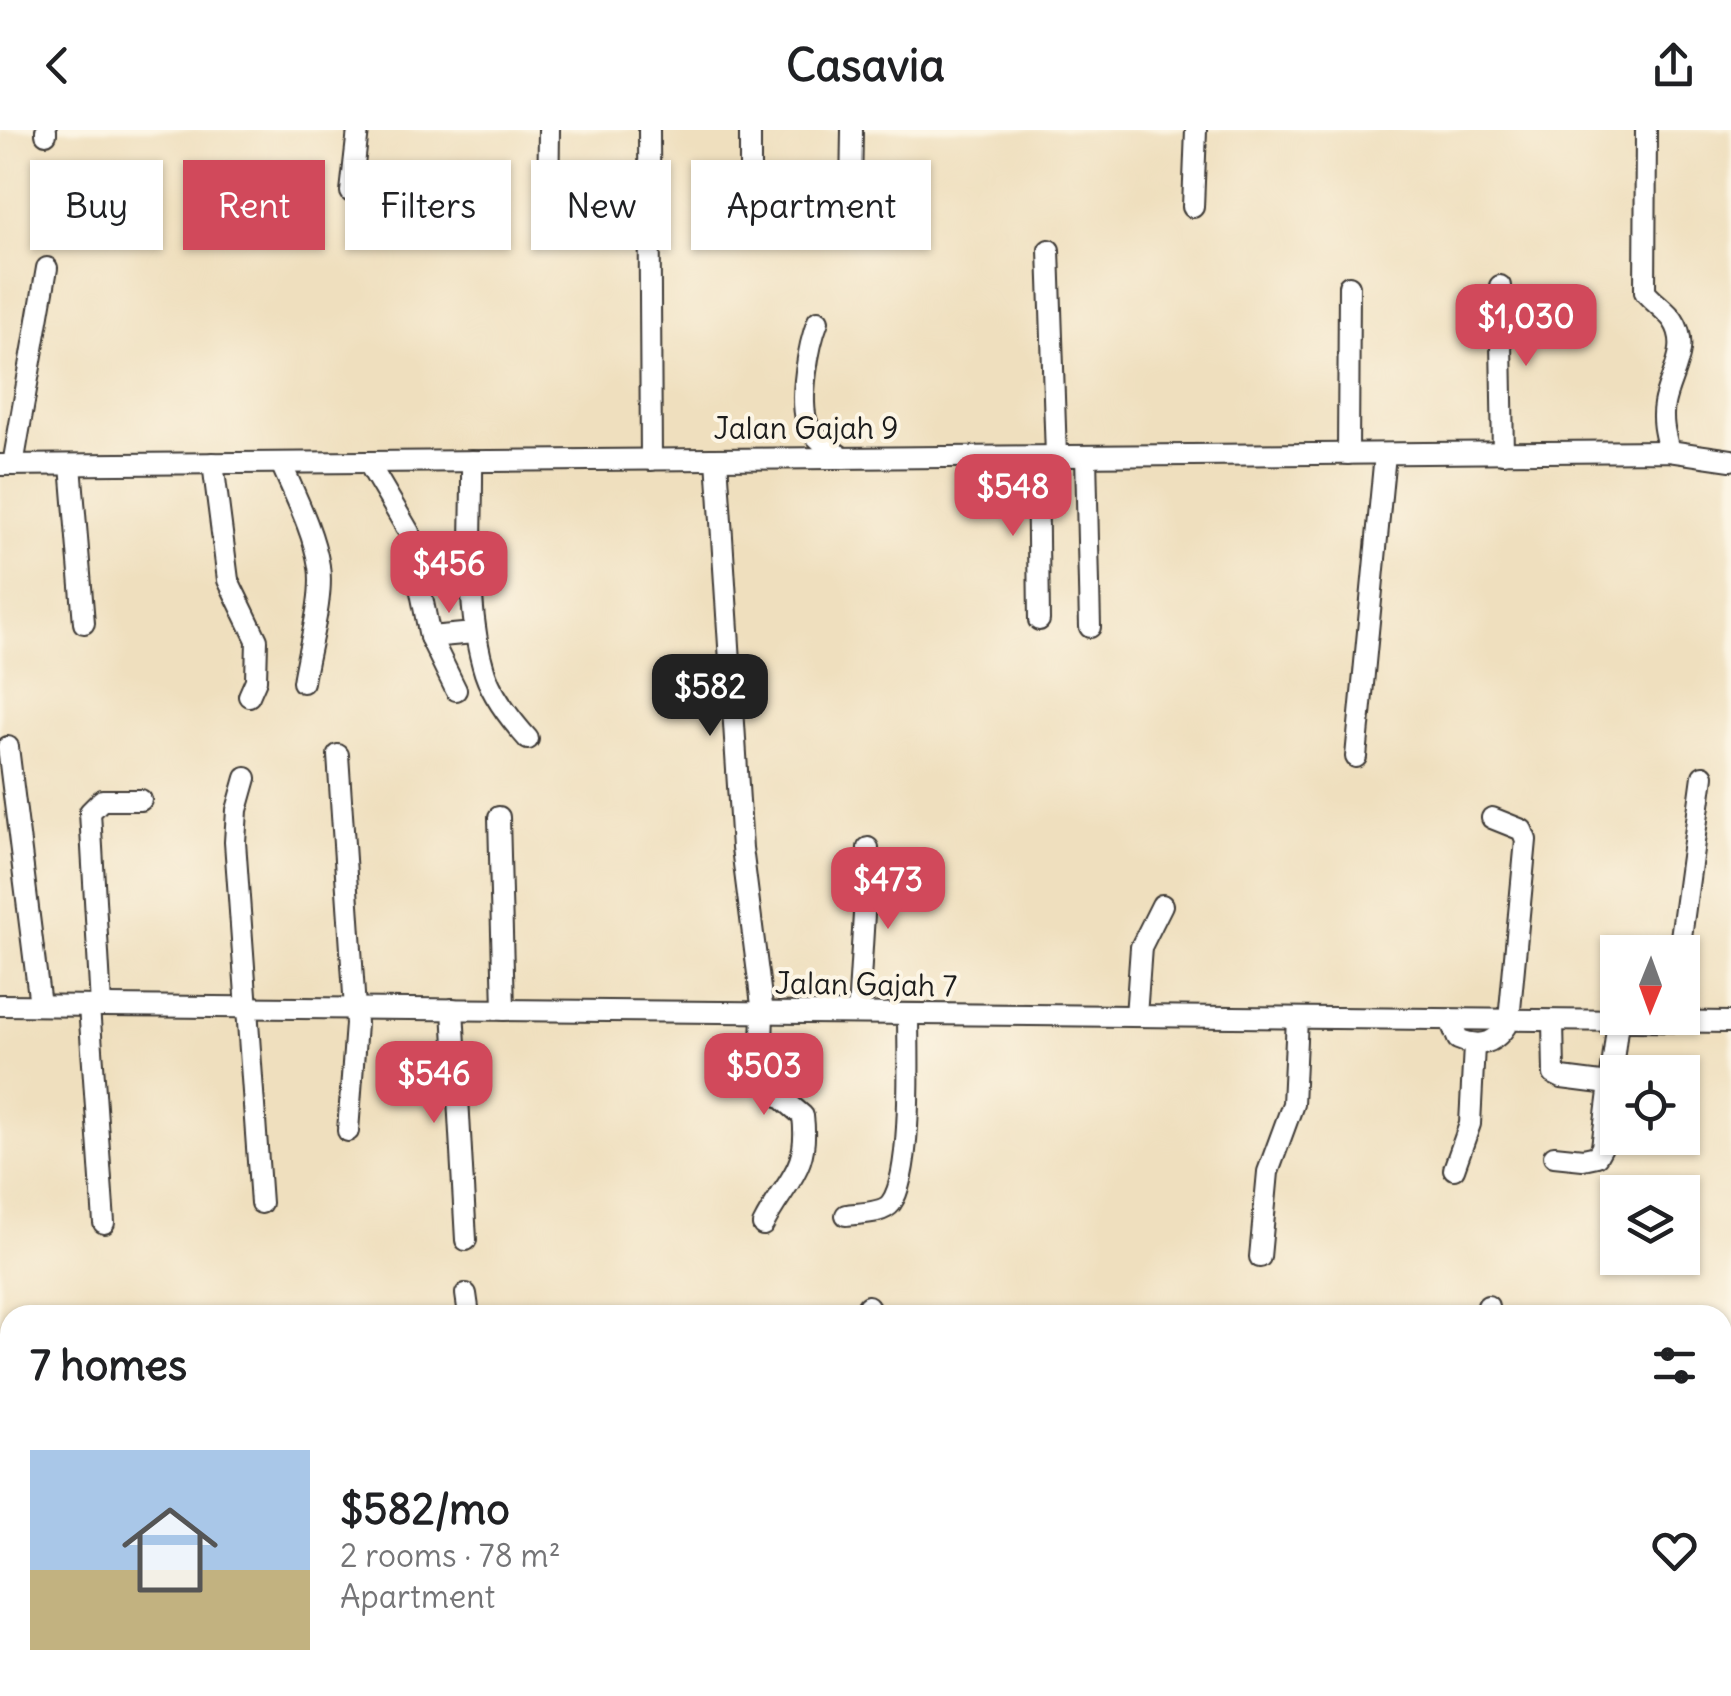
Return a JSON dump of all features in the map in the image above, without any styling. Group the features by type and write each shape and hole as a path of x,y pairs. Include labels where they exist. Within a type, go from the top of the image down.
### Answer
{"street":[{"path":"355,160 358,130"},
{"path":"549,130 549,160"},
{"path":"649,130 651,460"},
{"path":"750,130 750,160"},
{"path":"852,130 852,160"},
{"path":"1193,207 1196,130"},
{"path":"1646,130 1645,292 1673,320 1680,343 1680,360 1671,373 1663,408 1662,427 1669,451"},
{"path":"1039,620 1047,456 1049,250"},
{"path":"6,465 48,268"},
{"path":"1348,454 1349,286"},
{"path":"1500,286 1504,452"},
{"path":"818,321 808,356 808,424 822,442 843,458"},
{"name":"Jalan Gajah 9","path":"6,465 1669,451 1731,460"},
{"path":"1356,757 1385,454"},
{"path":"1086,456 1090,628"},
{"path":"717,459 742,848 762,1013 762,1044 774,1060 776,1093 803,1116 805,1131 804,1154 794,1178 775,1200 762,1224"},
{"path":"472,461 474,633 486,675 500,702 528,739"},
{"path":"281,463 319,565 320,583 302,682"},
{"path":"212,464 228,580 257,640 256,680 249,696"},
{"path":"370,464 409,532 430,637 456,690"},
{"path":"70,465 84,623"},
{"path":"430,637 474,633"},
{"path":"8,747 40,1006"},
{"path":"338,755 356,1024 348,1131"},
{"path":"1680,935 1703,776"},
{"path":"246,778 236,810 235,842 261,1203"},
{"path":"104,1223 90,812 102,800 141,800"},
{"path":"500,817 504,1010"},
{"path":"1450,1020 1458,1039 1474,1046 1501,1036 1509,1020 1526,840 1522,830 1492,818"},
{"path":"858,1014 868,848"},
{"path":"1136,1016 1142,947 1162,905"},
{"name":"Jalan Gajah 7","path":"0,1005 1600,1021"},
{"path":"453,1010 466,1240"},
{"path":"846,1215 884,1210 892,1202 902,1174 908,1014"},
{"path":"1260,1258 1268,1172 1293,1104 1297,1018"},
{"path":"1552,1020 1554,1074 1600,1083"},
{"name":"Jalan Gajah 7","path":"1700,1021 1731,1022"},
{"path":"1454,1169 1470,1124 1474,1046"},
{"path":"1554,1156 1584,1159 1596,1156 1600,1150"}]}
